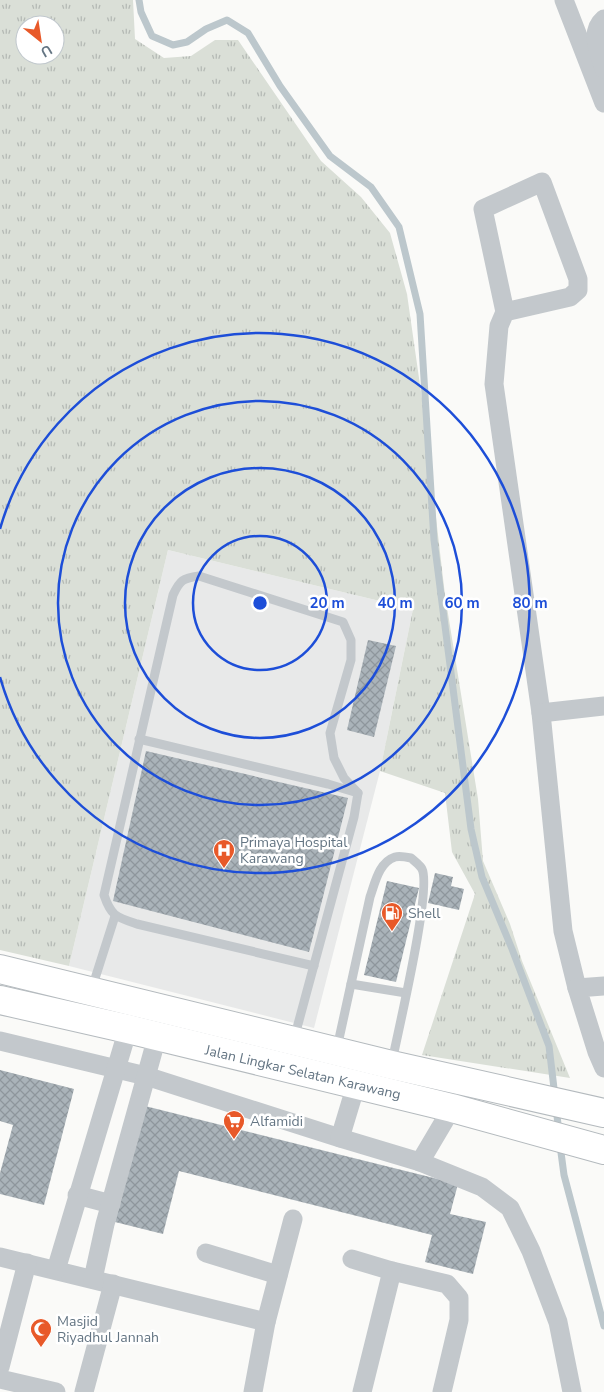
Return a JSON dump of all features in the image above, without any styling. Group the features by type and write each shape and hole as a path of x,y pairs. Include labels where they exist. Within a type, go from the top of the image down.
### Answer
{"main road":[{"name":"Jalan Lingkar Selatan Karawang","path":"0,969 509,1093 598,1111"},
{"name":"Jalan Lingkar Selatan Karawang","path":"0,1000 356,1084 506,1122 603,1150"}],"street":[{"path":"564,0 604,103"},
{"path":"604,19 598,24 595,37 604,68"},
{"path":"505,312 570,297 578,290 578,279 542,182 483,209 505,312 499,326 494,384 541,713 563,931 576,988 604,1068"},
{"path":"541,713 604,706"},
{"path":"576,988 604,986"},
{"path":"56,1270 128,1029"},
{"path":"94,1279 110,1204 157,1037"},
{"path":"0,1041 146,1076 420,1162 482,1187 510,1208 531,1251 558,1322 572,1392"},
{"path":"340,1138 356,1084"},
{"path":"420,1162 452,1108"},
{"path":"77,1195 110,1204"},
{"path":"253,1392 266,1322 292,1219"},
{"path":"206,1253 278,1275"},
{"path":"0,1257 266,1322"},
{"path":"352,1260 447,1284 459,1298 459,1320 442,1392"},
{"path":"0,1368 27,1263"},
{"path":"362,1392 392,1271"},
{"path":"84,1392 114,1284"},
{"path":"0,1379 46,1391"}],"lane":[{"path":"314,966 182,936 115,916 108,908 104,895 173,595 179,582 187,577 199,576 342,622 351,640 351,660 330,733 334,758 344,778 358,793"},
{"path":"139,739 328,784 358,793"},
{"path":"293,1041 354,817 358,793"},
{"path":"336,1051 370,897 379,873 385,863 396,857 411,858 422,869 424,884 422,913 392,1065"},
{"path":"91,991 115,916"},
{"path":"351,984 406,994"}],"shaded area":[{"name":"Primaya Hospital Karawang","path":"168,550 413,609 380,771 314,1028 69,966"}],"green space":[{"path":"0,0 133,0 135,39 164,58 191,56 215,40 238,40 321,161 361,197 390,233 407,294 423,406 445,595 478,799 483,861 510,924 522,961 570,1078 422,1055 475,894 452,852 445,793 380,771 413,609 168,550 69,966 0,950"}],"building":[{"path":"368,640 396,646 374,737 347,730"},
{"path":"146,751 348,798 309,952 113,901"},
{"path":"435,873 453,877 451,886 464,889 459,910 428,903"},
{"name":"Shell","path":"387,881 419,888 396,982 364,975"},
{"path":"0,1070 74,1089 44,1205 0,1194 0,1173 13,1125 0,1121"},
{"path":"145,1106 458,1184 450,1214 486,1222 473,1274 425,1262 432,1235 179,1171 163,1234 115,1222"}],"waterway":[{"path":"139,0 141,12 152,36 173,45 187,42 206,29 227,20 248,33 280,86 330,156 371,187 399,227 420,314 434,540 471,829 482,877 549,1046 555,1097"},
{"path":"556,1108 559,1132"},
{"path":"560,1145 564,1175 604,1326"}],"place":[{"name":"Primaya Hospital Karawang","path":"224,869"},
{"name":"Shell","path":"392,932"},
{"name":"Alfamidi","path":"234,1140"},
{"name":"Masjid Riyadhul Jannah","path":"41,1348"}]}
